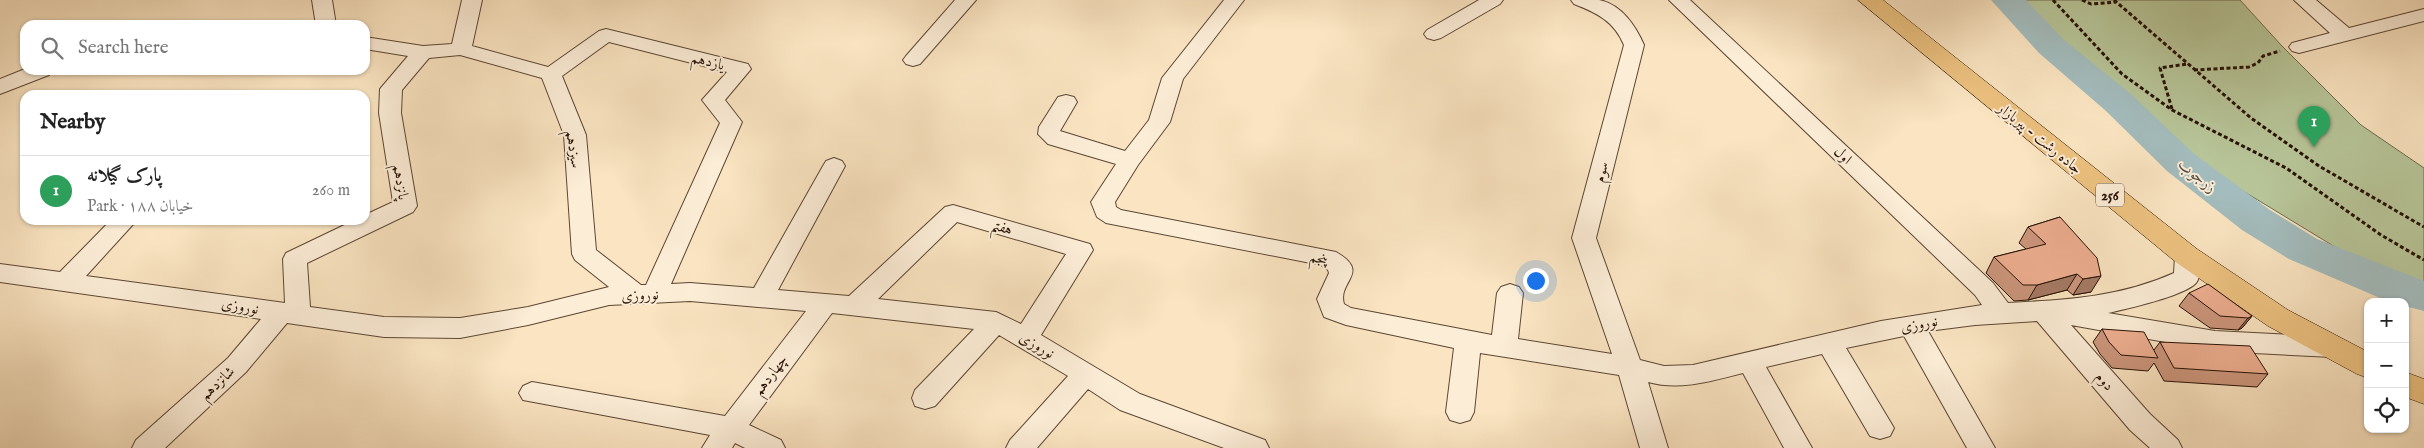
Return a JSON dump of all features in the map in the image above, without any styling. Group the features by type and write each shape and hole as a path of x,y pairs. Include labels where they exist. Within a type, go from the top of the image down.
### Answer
{"main road":[{"name":"جاده رشت - پیربازار","path":"1869,0 2187,256 2278,318 2364,364"},
{"path":"2409,386 2424,392"}],"street":[{"path":"322,0 325,20"},
{"path":"461,50 472,0"},
{"path":"913,60 966,0"},
{"path":"1066,102 1050,127 1049,134 1056,139 1130,160 1158,122 1176,73 1234,0"},
{"path":"1434,34 1493,0"},
{"name":"سوم","path":"1581,0 1605,9 1618,18 1628,28 1634,45 1584,238 1630,367 1654,448"},
{"name":"اول","path":"1679,0 1984,289 2002,314"},
{"path":"2304,0 2345,35"},
{"path":"2299,47 2424,15"},
{"name":"یازدهم","path":"551,74 606,35 741,69 713,100 732,122 645,295"},
{"path":"370,44 423,52 461,50 551,74"},
{"name":"پانزدهم","path":"370,223 405,206 390,113 391,88 423,52"},
{"name":"سیزدهم","path":"551,74 575,135 584,254 645,295"},
{"path":"0,87 30,75"},
{"name":"پنجم","path":"1130,160 1104,202 1105,211 1114,217 1326,258 1339,265 1341,273 1330,300 1333,310 1346,316 1468,341 1630,367"},
{"path":"761,298 834,166"},
{"name":"هفتم","path":"855,306 953,213 1081,250 1026,338"},
{"path":"66,282 120,225"},
{"name":"پانزدهم","path":"290,313 295,259 366,225"},
{"name":"نوروزی","path":"1630,367 1664,376 1693,375 1829,343 1946,319 2044,312 2114,303 2161,292 2186,278 2187,256"},
{"name":"نوروزی","path":"0,273 384,327 460,328 528,316 609,296 690,292 826,303 996,322 1026,338 1130,402 1255,448"},
{"path":"1504,347 1510,293"},
{"name":"چهاردهم","path":"723,438 826,303"},
{"path":"2044,312 2215,341 2332,347"},
{"name":"دوم","path":"2044,312 2140,422 2168,448"},
{"name":"شانزدهم","path":"146,448 237,366 290,313"},
{"path":"925,398 996,322"},
{"path":"1911,325 1981,448"},
{"path":"1460,412 1468,341"},
{"path":"1829,343 1880,428"},
{"path":"1750,362 1798,448"},
{"path":"1020,448 1084,375"},
{"path":"532,392 771,448"}],"path":[{"path":"2053,0 2122,74 2172,110 2286,168 2381,235 2424,260"},
{"path":"2082,0 2091,4 2115,1 2251,118 2319,166 2424,227"},
{"path":"2193,70 2249,67 2258,64 2263,56 2299,47"},
{"path":"2172,110 2160,68 2187,64"}],"green space":[{"path":"2021,0 2240,0 2281,45 2361,125 2424,168 2424,283 2340,250 2215,174 2071,53"}],"building":[{"path":"2060,217 2097,258 2101,276 2083,279 2077,274 2037,285 2023,285 1994,257 2046,244 2028,227"},
{"path":"2208,284 2252,316 2248,318 2220,316 2189,293"},
{"path":"2102,329 2144,332 2158,358 2121,355 2109,342"},
{"path":"2160,342 2250,346 2268,374 2174,368"}],"waterway":[{"name":"زرجوب","path":"2008,0 2051,46 2119,103 2180,162 2256,220 2303,249 2395,287 2424,296"}],"place":[{"name":"پارک گیلانه","path":"2314,147"}]}
